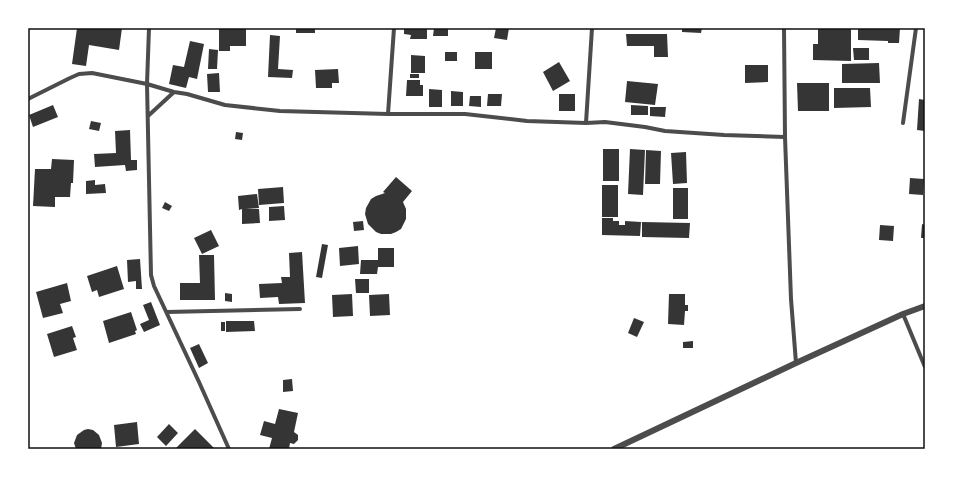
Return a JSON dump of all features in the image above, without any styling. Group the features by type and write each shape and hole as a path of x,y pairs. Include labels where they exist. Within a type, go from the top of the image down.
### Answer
{"street":[{"path":"149,28 147,84 151,275 154,286 229,449"},
{"path":"388,114 394,28"},
{"path":"586,123 592,28"},
{"path":"784,28 786,90 785,137 791,299 796,363"},
{"path":"903,123 916,28"},
{"path":"28,99 79,74 92,73 147,84 225,104 280,111 388,114 464,114 527,121 586,123 606,122 665,131 785,137"},
{"path":"148,116 174,92"},
{"path":"614,449 796,363 903,314 925,306"},
{"path":"167,312 300,309"},
{"path":"903,314 925,367"}],"building":[{"path":"77,28 122,28 119,50 89,45 86,66 72,64"},
{"path":"219,28 246,28 246,46 230,46 230,51 219,51"},
{"path":"296,28 315,28 315,33 296,33"},
{"path":"404,28 427,28 427,39 410,39 411,35 404,34"},
{"path":"434,28 448,28 448,36 433,36"},
{"path":"496,28 509,28 507,40 494,38"},
{"path":"682,28 702,28 701,33 682,32"},
{"path":"818,28 851,28 851,61 813,60 813,44 818,44"},
{"path":"858,28 900,28 899,43 858,40"},
{"path":"626,34 667,34 668,57 654,57 654,46 627,46"},
{"path":"270,35 280,36 278,69 293,70 292,78 268,77"},
{"path":"190,41 204,44 197,79 189,77 186,88 169,84 173,65 184,67"},
{"path":"853,48 869,48 869,60 854,60"},
{"path":"209,49 218,50 217,69 208,69"},
{"path":"445,52 457,52 457,61 445,61"},
{"path":"475,52 492,52 492,69 475,69"},
{"path":"411,55 425,56 425,73 411,73"},
{"path":"559,62 570,81 553,91 543,72"},
{"path":"879,63 880,83 842,83 842,64"},
{"path":"745,65 768,65 768,82 745,83"},
{"path":"338,69 339,83 332,83 332,88 316,88 315,70"},
{"path":"219,73 220,92 208,92 207,74"},
{"path":"410,74 419,74 419,78 410,78"},
{"path":"407,80 420,80 420,85 423,85 423,96 406,96"},
{"path":"627,81 658,84 655,105 625,102"},
{"path":"797,83 829,83 829,111 798,111"},
{"path":"834,88 870,88 871,107 834,108"},
{"path":"429,89 442,90 442,107 429,107"},
{"path":"451,91 463,92 463,106 451,106"},
{"path":"488,94 502,94 501,106 487,106"},
{"path":"559,94 575,94 575,111 559,111"},
{"path":"470,96 481,96 481,107 469,106"},
{"path":"919,99 925,100 925,131 917,130"},
{"path":"53,105 58,117 33,127 29,115"},
{"path":"631,105 648,106 648,115 631,115"},
{"path":"650,107 666,107 665,117 650,116"},
{"path":"91,121 101,123 99,131 89,129"},
{"path":"130,130 131,160 137,160 137,170 126,171 125,165 95,167 94,154 116,153 115,131"},
{"path":"236,132 243,133 242,140 235,139"},
{"path":"603,149 619,149 619,181 603,181"},
{"path":"630,149 645,150 643,195 628,194"},
{"path":"646,150 661,151 660,184 645,184"},
{"path":"686,152 687,183 673,184 671,153"},
{"path":"52,159 74,160 73,183 71,183 70,197 55,197 55,207 33,206 35,169 51,169"},
{"path":"396,177 412,191 403,202 406,209 406,219 401,229 396,232 391,234 381,234 376,232 368,224 365,214 366,208 371,199 385,193 383,192"},
{"path":"910,178 924,179 923,195 909,194"},
{"path":"95,180 95,185 105,184 106,193 86,194 86,181"},
{"path":"602,185 618,185 618,217 602,217"},
{"path":"283,187 284,203 259,205 258,189"},
{"path":"673,188 688,188 688,219 673,219"},
{"path":"257,194 259,208 246,209 259,209 260,223 242,224 242,209 239,210 238,196"},
{"path":"165,202 172,206 169,211 162,208"},
{"path":"284,206 285,220 269,221 269,207"},
{"path":"602,218 613,218 613,221 619,221 619,225 625,225 625,221 641,222 640,236 602,235"},
{"path":"363,221 364,230 354,231 353,222"},
{"path":"642,222 690,223 689,238 642,237"},
{"path":"922,224 925,225 925,238 921,238"},
{"path":"880,225 894,226 893,241 879,240"},
{"path":"211,230 219,246 202,254 194,238"},
{"path":"322,244 328,245 322,278 316,277"},
{"path":"358,246 359,264 340,266 339,248"},
{"path":"378,248 394,248 394,267 378,267 377,274 360,274 361,260 378,260"},
{"path":"302,252 305,303 279,304 278,297 260,298 259,284 282,283 281,277 290,277 289,253"},
{"path":"199,255 214,255 215,300 180,300 180,283 200,283"},
{"path":"140,259 142,289 136,289 136,281 128,282 127,260"},
{"path":"117,266 124,289 99,297 97,290 92,292 87,276"},
{"path":"355,279 369,279 369,293 356,293"},
{"path":"67,283 71,301 60,304 63,313 43,318 36,292"},
{"path":"225,293 232,294 232,302 225,301"},
{"path":"352,294 353,316 333,317 332,295"},
{"path":"389,294 390,315 370,316 369,295"},
{"path":"669,294 685,294 685,305 688,305 688,311 685,311 684,325 668,324"},
{"path":"151,302 160,325 144,332 140,324 149,320 143,305"},
{"path":"131,312 137,330 135,331 136,334 109,343 103,321"},
{"path":"634,318 644,322 637,337 628,333"},
{"path":"226,321 254,321 255,331 226,332"},
{"path":"221,322 225,322 225,331 221,331"},
{"path":"72,326 76,337 73,338 77,350 54,357 47,334"},
{"path":"693,341 693,348 683,348 683,342"},
{"path":"199,344 208,363 199,368 190,348"},
{"path":"292,379 293,391 283,392 283,380"},
{"path":"279,409 298,413 294,432 298,435 298,440 294,444 290,443 289,449 269,449 272,438 260,435 264,421 275,424"},
{"path":"137,422 139,444 116,447 114,425"},
{"path":"169,424 178,433 166,446 157,437"},
{"path":"88,429 93,430 99,435 102,443 101,449 76,449 74,443 77,435"},
{"path":"195,429 215,449 175,449"}]}
